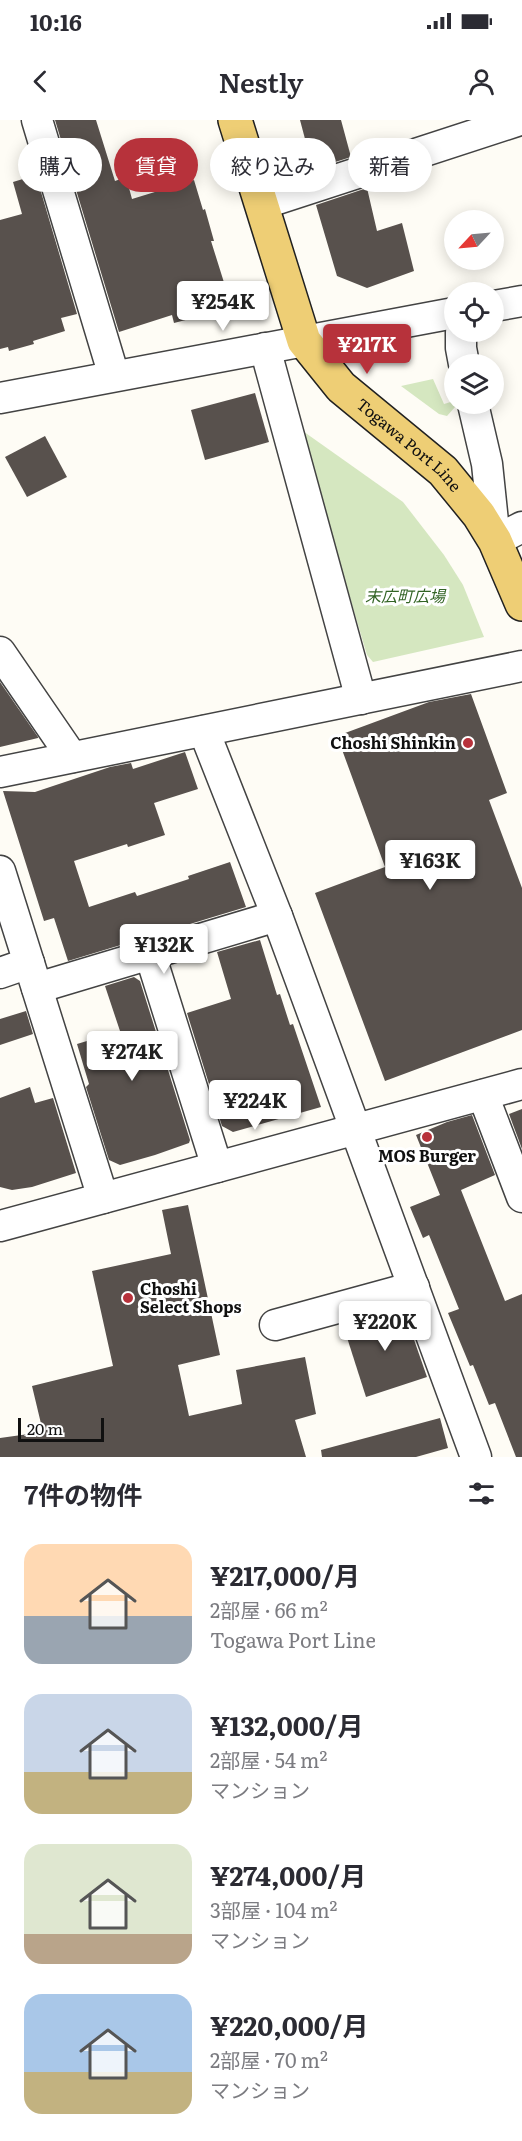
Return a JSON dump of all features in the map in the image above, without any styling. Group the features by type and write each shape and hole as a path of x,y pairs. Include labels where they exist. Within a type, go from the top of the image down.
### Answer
{"main road":[{"name":"Togawa Port Line","path":"235,120 304,341 341,387 443,471 479,515 508,534 522,604"}],"street":[{"path":"37,120 114,376"},
{"path":"262,204 515,121"},
{"path":"504,304 522,301"},
{"path":"0,398 444,315"},
{"path":"265,348 361,699"},
{"path":"475,414 487,464 508,534"},
{"path":"0,652 72,757"},
{"path":"0,772 522,666"},
{"path":"204,730 277,916 476,1457"},
{"path":"0,871 103,1198"},
{"path":"0,973 33,976 150,954 277,916"},
{"path":"150,954 217,1167"},
{"path":"0,1226 522,1084"},
{"path":"483,1095 522,1197"},
{"path":"275,1325 414,1287"}],"green space":[{"path":"433,379 444,404 444,414 449,414 447,416 439,414 401,386"},
{"name":"末広町広場","path":"300,429 403,502 444,555 463,585 484,637 373,662 367,655"}],"building":[{"path":"55,120 96,120 102,138 60,138"},
{"path":"300,120 341,120 348,146 348,158 336,162 336,138 305,138"},
{"path":"102,139 114,178 114,192 130,192 132,199 155,192 198,192 203,210 205,209 214,241 211,241 232,308 174,323 172,315 119,332 77,192 102,192"},
{"path":"18,180 18,192 41,192 77,314 61,318 65,331 33,341 34,344 9,351 8,347 0,349 0,220 22,214 13,182"},
{"path":"355,192 368,192 377,231 402,223 414,271 367,288 337,276 316,205"},
{"path":"255,393 269,442 205,460 191,410"},
{"path":"45,436 67,477 27,497 5,457"},
{"path":"0,682 38,737 38,738 0,747"},
{"path":"471,694 507,793 489,800 522,888 522,1030 385,1081 315,893 385,867 337,736 429,702"},
{"path":"185,752 198,789 154,803 165,835 74,861 89,907 135,892 137,896 189,879 188,876 230,862 246,907 68,961 54,918 44,921 3,791 35,792 110,767 131,763 133,769"},
{"path":"260,940 277,995 280,994 290,1025 293,1024 321,1107 233,1132 222,1126 187,1013 231,999 217,952"},
{"path":"134,977 140,981 190,1140 189,1143 120,1165 109,1160 86,1087 89,1084 77,1044 120,1031 105,986"},
{"path":"26,1011 33,1034 0,1045 0,1019"},
{"path":"30,1087 35,1103 53,1098 76,1173 32,1187 12,1190 0,1187 0,1098"},
{"path":"522,1109 522,1149 509,1114"},
{"path":"472,1115 495,1175 461,1190 505,1301 522,1294 522,1457 516,1457 495,1403 489,1405 473,1365 470,1366 448,1313 459,1309 429,1235 423,1238 410,1207 440,1195 416,1135 447,1122"},
{"path":"188,1205 220,1355 178,1365 189,1416 242,1404 236,1370 305,1357 316,1414 295,1420 306,1457 0,1457 0,1438 43,1432 32,1386 113,1366 92,1271 171,1254 162,1210"},
{"path":"403,1308 427,1377 366,1397 343,1325"},
{"path":"440,1418 448,1448 416,1457 322,1457 321,1450"}],"place":[{"name":"Choshi Shinkin","path":"468,743"},
{"name":"MOS Burger","path":"427,1137"},
{"name":"Choshi Select Shops","path":"128,1298"}]}
